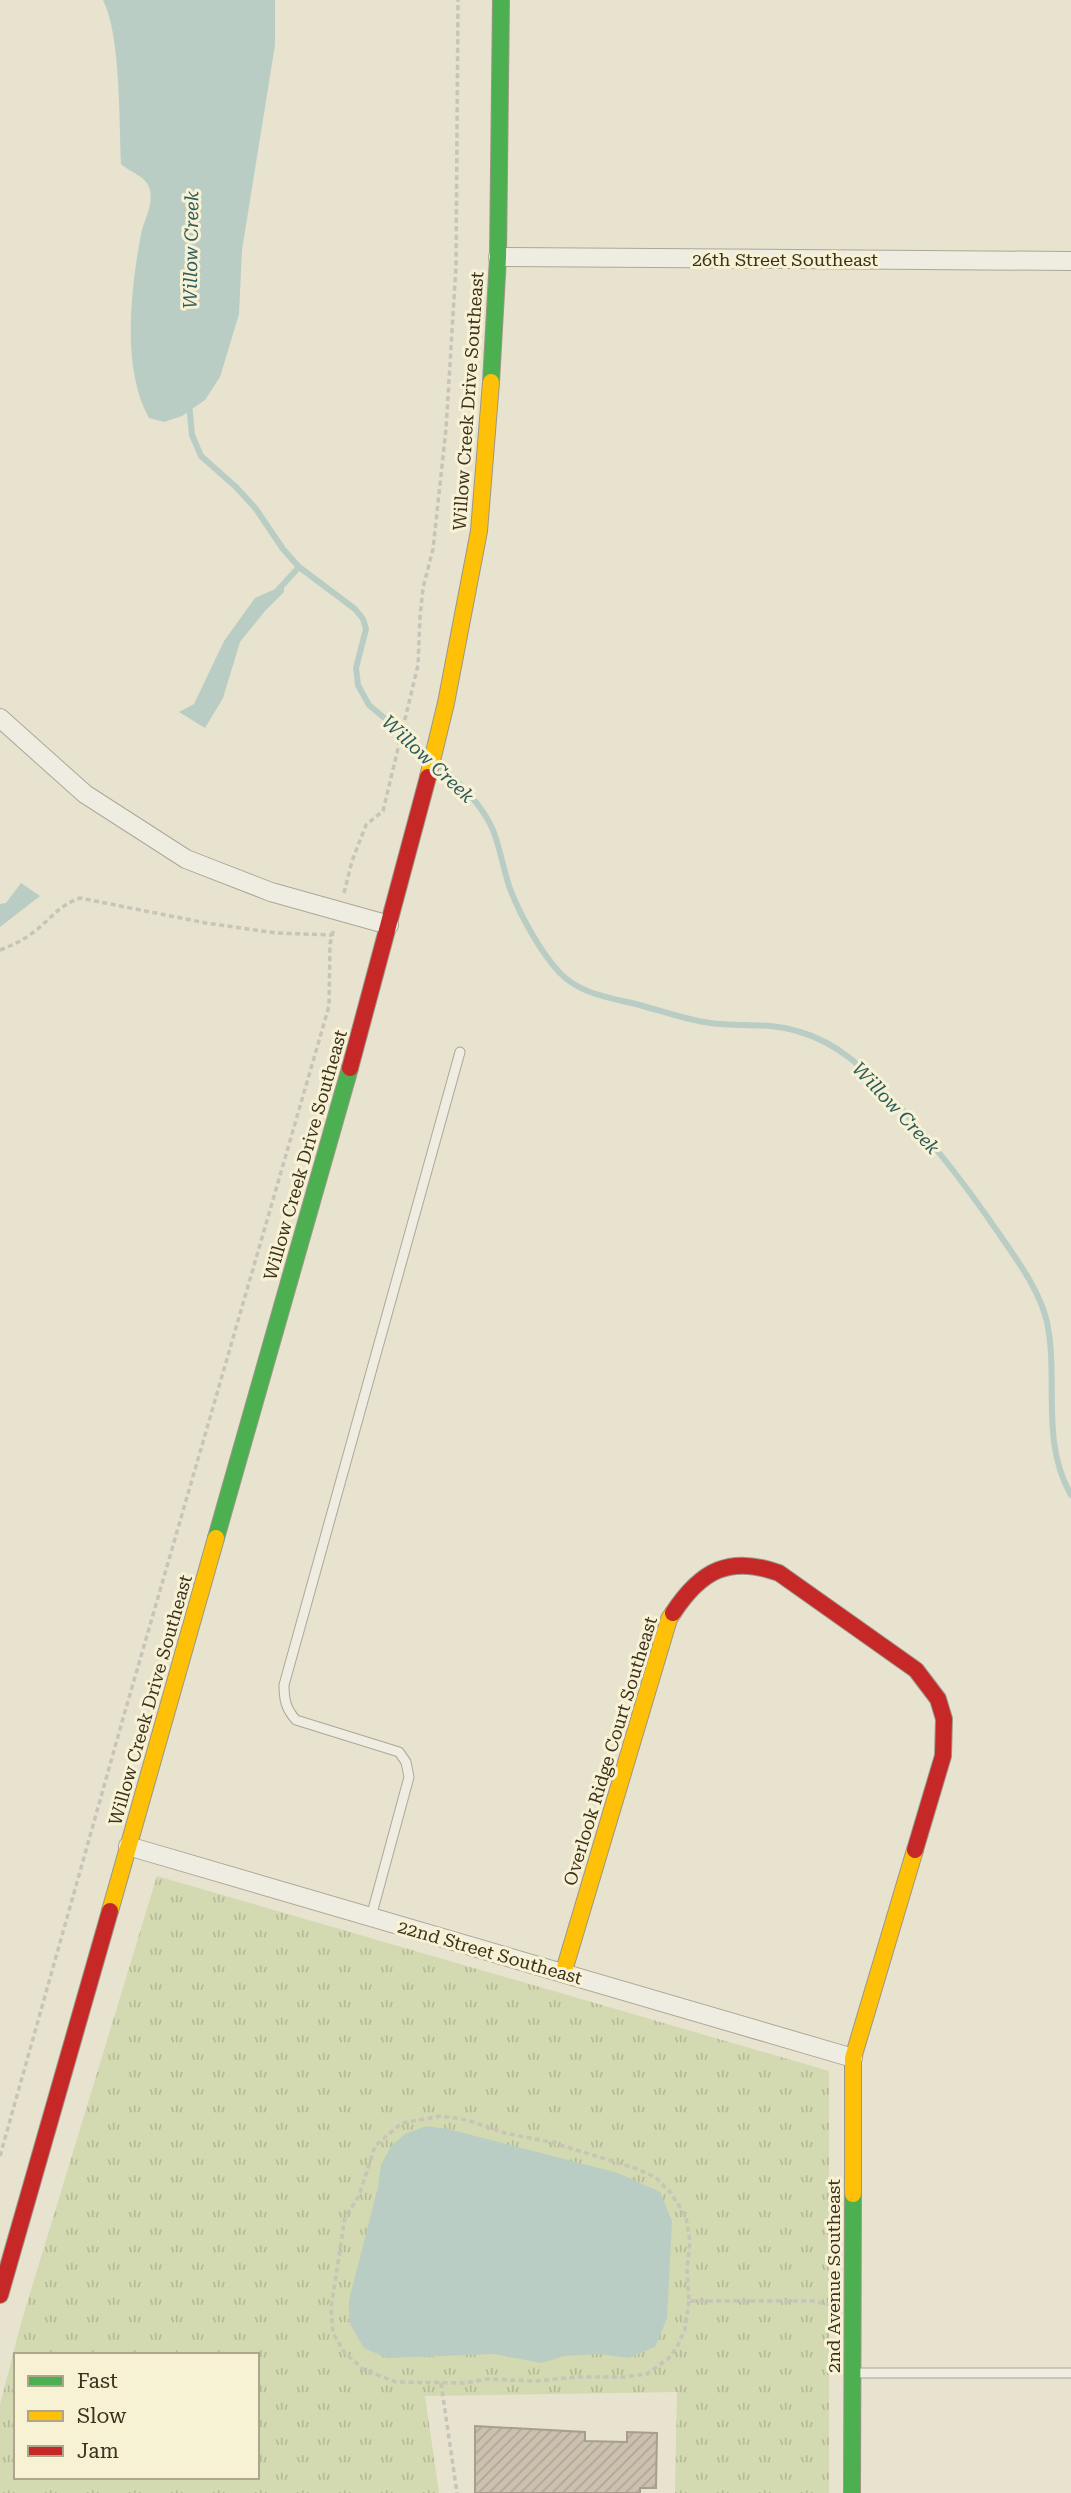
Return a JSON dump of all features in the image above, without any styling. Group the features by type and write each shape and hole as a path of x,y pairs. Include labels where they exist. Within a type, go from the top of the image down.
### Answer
{"main road":[{"name":"Willow Creek Drive Southeast","path":"0,2295 346,1083 418,818 446,703 479,531 489,421 498,257 501,0"},
{"name":"Overlook Ridge Court Southeast","path":"564,1974 669,1619 690,1589 713,1571 727,1566 756,1564 779,1573 916,1670 934,1690 943,1715 943,1756 853,2058"},
{"name":"2nd Avenue Southeast","path":"852,2493 853,2058"}],"street":[{"name":"26th Street Southeast","path":"498,257 1071,261"},
{"path":"0,718 85,794 186,859 271,892 389,925"},
{"name":"22nd Street Southeast","path":"128,1846 853,2058"}],"lane":[{"path":"371,1917 409,1777 406,1762 399,1752 296,1720 287,1711 284,1685 460,1052"},
{"path":"853,2373 1071,2373"}],"path":[{"path":"0,2155 329,1006 332,935 352,861 366,825 383,811 418,665 420,617 433,548 452,356 456,266 458,0"},
{"path":"0,950 19,943 63,904 80,898 206,923 276,933 332,935"},
{"path":"441,2116 467,2120 505,2133 550,2142 635,2168 654,2178 671,2193 686,2217 690,2242 687,2268 689,2301 685,2329 678,2345 669,2358 647,2374 535,2381 487,2379 465,2384 396,2382 364,2370 344,2352 333,2333 331,2308 345,2217 359,2196 376,2146 402,2123 441,2116"},
{"path":"689,2301 813,2301 853,2311"},
{"path":"441,2383 457,2493"}],"green space":[{"path":"157,1876 829,2071 829,2493 675,2493 677,2392 425,2396 439,2493 0,2493 0,2405 21,2323"}],"water":[{"path":"103,0 275,0 275,45 242,250 239,314 220,377 205,400 182,416 164,422 149,418 140,398 135,376 131,328 134,279 151,193 144,180 121,164 116,56 109,16"},
{"path":"284,585 284,592 240,642 223,698 205,728 179,712 194,704 224,641 255,598"},
{"path":"21,883 40,896 0,927 0,904 6,903"},
{"path":"426,2126 448,2129 618,2173 660,2192 672,2221 667,2318 655,2347 629,2358 600,2354 564,2356 541,2363 494,2354 387,2358 364,2348 349,2322 349,2300 378,2187 381,2165 391,2146 405,2134"}],"building":[{"path":"475,2426 585,2432 585,2441 627,2442 627,2432 657,2433 656,2488 640,2488 640,2493 475,2493"}],"waterway":[{"name":"Willow Creek","path":"189,403 192,435 201,456 256,509 283,549 299,567 355,609 363,619 366,629 356,668 358,685 369,705 428,755"},
{"path":"278,590 299,567"},
{"name":"Willow Creek","path":"439,765 483,811 524,920 545,954 569,981 599,995 693,1020 778,1027 814,1037 855,1062 915,1124 988,1218 1040,1300 1050,1344 1056,1453 1071,1495"}],"traffic: fast":[{"path":"491,382 498,257 501,0"},
{"path":"216,1538 350,1068"},
{"path":"852,2493 853,2194"}],"traffic: slow":[{"path":"428,777 446,703 479,531 491,382"},
{"path":"110,1911 216,1538"},
{"path":"563,1974 673,1613"},
{"path":"853,2194 853,2058 915,1850"}],"traffic: jam":[{"path":"350,1068 428,777"},
{"path":"673,1613 694,1586 718,1570 731,1566 762,1568 779,1573 916,1670 938,1699 944,1719 943,1756 915,1850"},
{"path":"0,2295 110,1911"}]}
